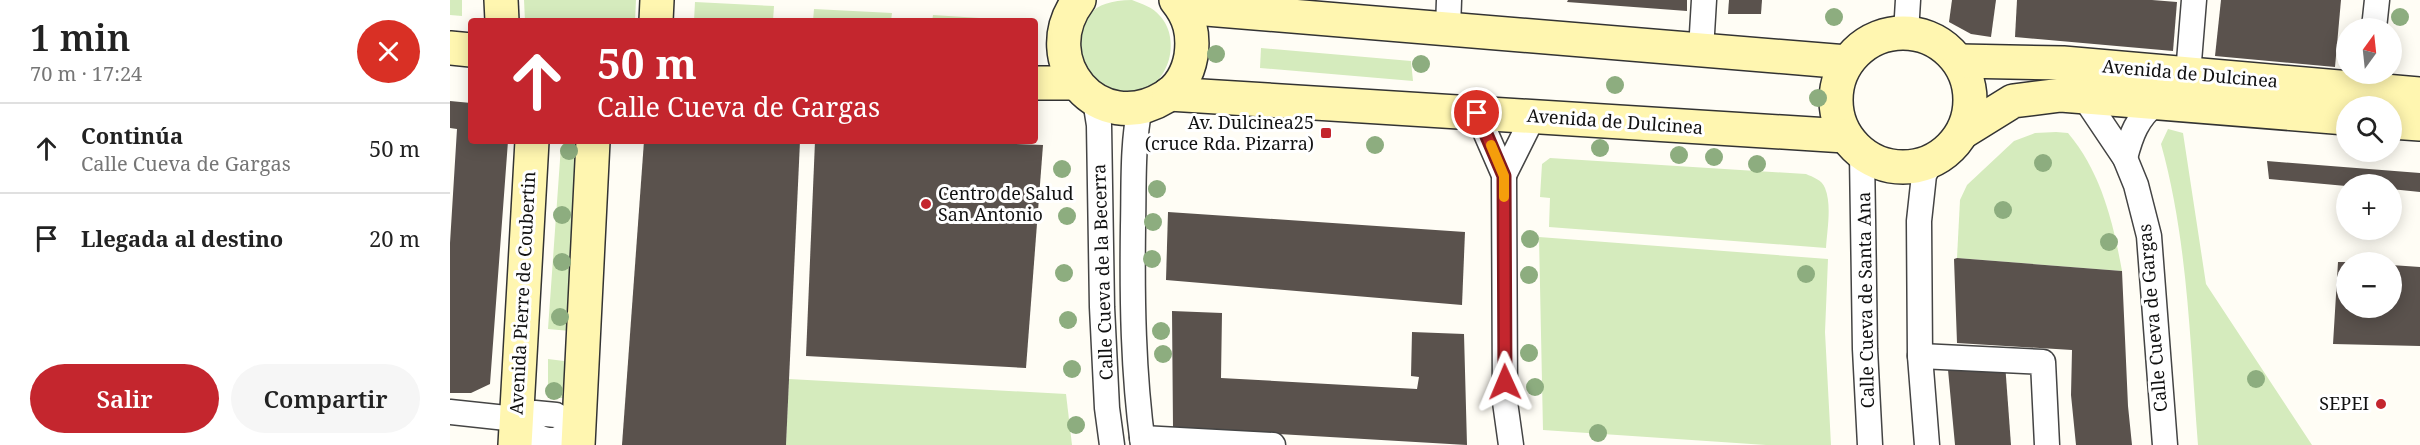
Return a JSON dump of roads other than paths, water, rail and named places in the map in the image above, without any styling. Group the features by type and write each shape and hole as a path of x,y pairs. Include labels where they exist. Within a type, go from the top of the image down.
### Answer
{"main road":[{"path":"501,0 502,18"},
{"path":"656,18 657,0"},
{"path":"1079,0 1072,9 1064,32 1063,50 1068,70 1086,92"},
{"path":"1038,84 1086,92 1122,109 1140,108 1156,102 1169,94 1183,79 1189,67 1193,40 1188,18 1179,4"},
{"path":"1179,4 1449,14 1701,50 1847,62"},
{"path":"1906,33 1930,39 1960,61 1968,83 1970,111 1962,132 1949,150 1931,162 1905,168 1884,166 1853,146 1837,119 1834,105 1837,83 1847,62 1869,41 1882,36 1906,33"},
{"path":"450,48 468,50"},
{"name":"Avenida de Dulcinea","path":"1960,61 2063,63 2188,74 2336,81"},
{"name":"Avenida de Dulcinea","path":"2378,84 2420,94"},
{"name":"Avenida de Dulcinea","path":"1169,94 1533,117 1853,146"},
{"name":"Avenida de Dulcinea","path":"1962,132 2013,101 2061,95 2336,117"},
{"path":"2402,123 2420,124"},
{"name":"Avenida Pierre de Coubertin","path":"515,432 531,144"},
{"path":"578,436 593,144"}],"street":[{"path":"1701,50 1704,0"},
{"path":"1906,33 1908,0"},
{"path":"2188,74 2194,0"},
{"path":"2375,18 2377,0"},
{"name":"Calle Cueva de la Becerra","path":"1086,92 1099,125 1103,319 1107,408 1112,445"},
{"name":"Calle Cueva de Gargas","path":"2084,97 2125,158 2136,185 2150,236 2164,445"},
{"path":"2125,158 2130,136 2142,113 2156,102"},
{"name":"Calle Cueva de la Becerra","path":"1140,108 1135,132 1133,278 1137,407 1142,442"},
{"path":"1477,113 1504,176 1505,402 1511,445"},
{"path":"1504,176 1533,117"},
{"name":"Calle Cueva de Santa Ana","path":"1853,146 1870,445"},
{"path":"1927,445 1920,356 1919,221 1924,175 1931,162"},
{"path":"1920,356 2043,362 2047,445"},
{"path":"450,412 515,432 535,413 556,415 578,436"},
{"path":"1142,442 1273,445"}],"place":[{"name":"Av. Dulcinea25 (cruce Rda. Pizarra)","path":"1326,133"},
{"name":"Centro de Salud San Antonio","path":"926,204"},
{"name":"SEPEI","path":"2381,404"}]}
